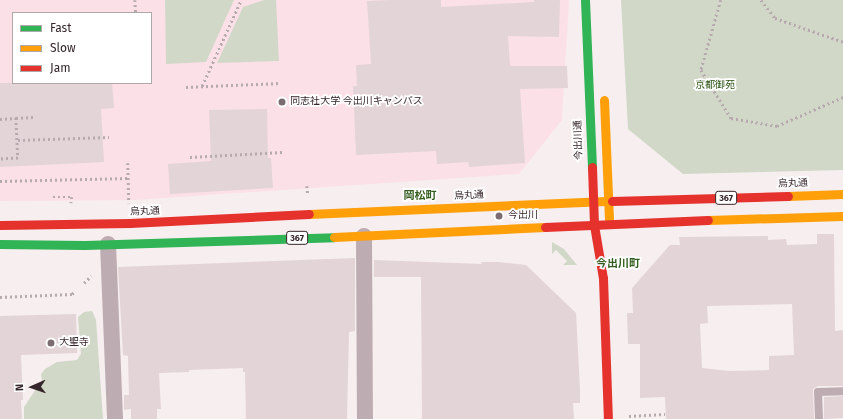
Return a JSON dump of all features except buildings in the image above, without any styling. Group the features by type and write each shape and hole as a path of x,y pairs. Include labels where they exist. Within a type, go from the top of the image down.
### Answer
{"main road":[{"name":"今出川通","path":"585,0 594,226 603,278 608,419"},
{"name":"今出川通","path":"603,278 608,232 604,93"},
{"name":"烏丸通","path":"0,224 130,223 535,203 843,194"},
{"name":"367","path":"0,244 108,244 364,236 594,226 608,232 843,216"}],"street":[{"path":"364,236 366,419"},
{"path":"108,244 115,419"}],"lane":[{"path":"819,419 818,392 843,391"}],"path":[{"path":"135,0 136,12"},
{"path":"202,86 241,0"},
{"path":"721,0 701,70 731,118 777,126 843,97"},
{"path":"761,0 775,18 843,42"},
{"path":"186,87 280,83"},
{"path":"0,119 33,117"},
{"path":"0,159 18,158 16,118"},
{"path":"18,140 109,137"},
{"path":"190,157 283,152"},
{"path":"128,163 130,207"},
{"path":"0,181 128,178"},
{"path":"307,186 308,197"},
{"path":"54,198 72,197 71,201"},
{"path":"84,283 95,272"},
{"path":"0,297 72,294 74,292"},
{"path":"629,416 665,414"}],"shaded area":[{"name":"同志社大学 今出川キャンパス","path":"0,0 569,0 562,120 519,174 136,200 0,201"}],"green space":[{"path":"165,0 234,0 206,62 166,64"},
{"path":"264,0 276,0 279,61 217,63 243,7"},
{"name":"京都御苑","path":"621,0 843,0 843,170 683,174 628,129"},
{"path":"552,242 564,249 577,265 563,265 567,261 556,250 552,254"},
{"path":"92,311 96,320 103,419 24,419 24,407 42,380 41,374 45,369 57,362 77,360 81,354 78,317 84,312"}],"traffic: fast":[{"path":"585,0 592,167"},
{"path":"0,244 85,245 334,237"}],"traffic: slow":[{"path":"604,100 609,219"},
{"path":"788,196 843,194"},
{"path":"309,214 612,201"},
{"path":"708,220 843,216"},
{"path":"334,237 545,227"}],"traffic: jam":[{"path":"592,167 594,225 603,278 608,419"},
{"path":"612,201 788,196"},
{"path":"0,225 130,223 309,214"},
{"path":"545,227 708,220"}],"place":[{"name":"同志社大学 今出川キャンパス","path":"282,102"},
{"name":"今出川","path":"499,216"},
{"name":"大聖寺","path":"51,343"}],"district":[{"name":"岡松町","path":"420,196"},
{"name":"今出川町","path":"618,264"}]}
